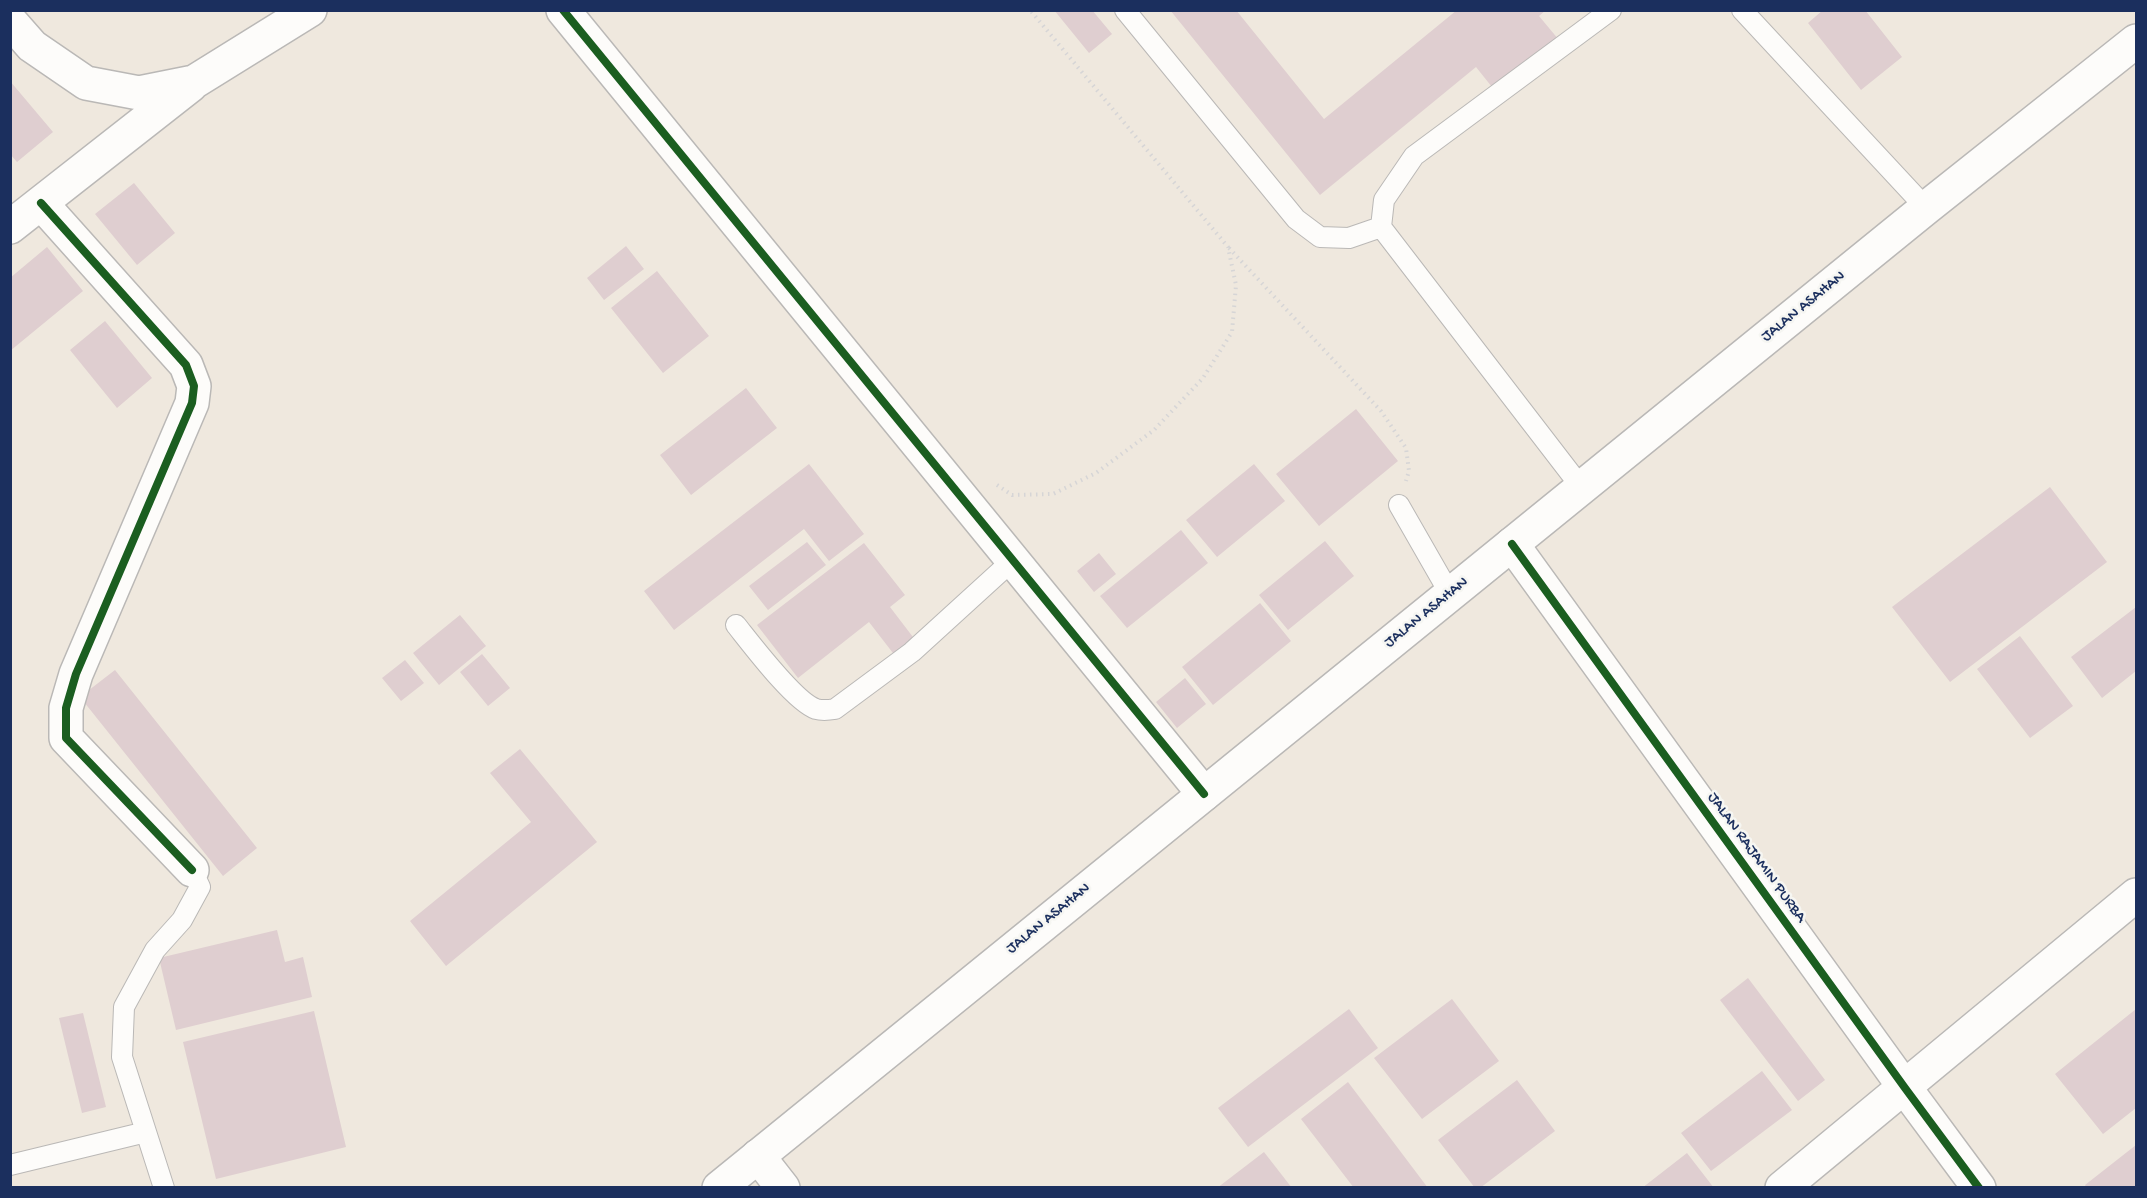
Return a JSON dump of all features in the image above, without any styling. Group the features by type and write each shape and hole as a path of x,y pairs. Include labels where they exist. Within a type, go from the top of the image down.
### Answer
{"street":[{"path":"10,227 194,82 310,10"},
{"path":"563,10 1204,794"},
{"path":"10,21 32,46 86,83 139,93 194,82"},
{"name":"JALAN ASAHAN","path":"719,1188 1581,487 2136,41"},
{"path":"41,203 186,365 194,386 192,403 76,674 66,708 66,738 192,870"},
{"name":"JALAN RAJAMIN PURBA","path":"1512,544 1979,1188"},
{"path":"1782,1188 2136,895"},
{"path":"758,1156 783,1188"}],"lane":[{"path":"1125,10 1296,219 1320,237 1349,238 1382,227"},
{"path":"1581,487 1382,227 1384,200 1414,156 1611,10"},
{"path":"1742,10 1926,208"},
{"path":"1399,505 1450,594"},
{"path":"736,625 798,697 815,709 835,709 912,651 1013,560"},
{"path":"164,1188 122,1056 124,1007 155,950 182,920 192,904 200,887 192,870"},
{"path":"10,1165 146,1132"}],"path":[{"path":"1030,10 1228,247 1380,411 1406,448 1409,471 1399,505"},
{"path":"1096,473 1154,430 1203,378 1232,332 1236,285 1228,247"}],"building":[{"path":"1054,10 1092,10 1112,34 1089,53"},
{"path":"1170,10 1236,10 1324,119 1457,10 1546,10 1539,16 1559,40 1496,92 1476,67 1320,195"},
{"path":"1823,10 1865,10 1902,57 1861,90 1808,23"},
{"path":"10,81 53,132 17,162 10,154"},
{"path":"134,183 175,233 137,265 95,214"},
{"path":"626,246 644,269 604,300 587,278"},
{"path":"47,247 83,291 10,351 10,278"},
{"path":"657,271 709,336 663,373 611,308"},
{"path":"105,321 152,378 117,408 70,350"},
{"path":"746,388 777,428 691,495 660,455"},
{"path":"1356,409 1398,461 1319,526 1276,474"},
{"path":"809,464 864,534 829,561 804,529 674,630 644,591"},
{"path":"1254,464 1285,501 1217,557 1186,520"},
{"path":"2050,487 2107,562 1950,682 1892,607"},
{"path":"1181,530 1208,563 1127,628 1100,596"},
{"path":"1325,541 1354,576 1288,630 1259,595"},
{"path":"807,542 826,565 768,610 749,586"},
{"path":"864,543 905,595 890,607 916,641 896,657 869,622 798,678 757,625"},
{"path":"1099,553 1116,574 1094,592 1077,571"},
{"path":"1260,603 1291,641 1213,705 1182,667"},
{"path":"2136,607 2136,671 2102,698 2071,657"},
{"path":"460,615 486,646 439,685 413,653"},
{"path":"2020,636 2073,706 2030,738 1977,669"},
{"path":"482,654 510,688 488,706 460,672"},
{"path":"405,660 424,683 401,701 382,678"},
{"path":"115,670 257,848 223,876 80,697"},
{"path":"1185,678 1206,704 1177,728 1156,702"},
{"path":"520,749 597,842 446,966 410,921 531,822 490,773"},
{"path":"277,930 285,962 303,957 312,997 176,1030 159,958"},
{"path":"1748,978 1825,1080 1798,1101 1720,1000"},
{"path":"1452,999 1499,1061 1422,1119 1374,1058"},
{"path":"1349,1009 1378,1048 1248,1147 1218,1108"},
{"path":"2136,1009 2136,1108 2103,1134 2055,1074"},
{"path":"314,1011 346,1147 216,1179 183,1042"},
{"path":"83,1013 106,1107 82,1113 59,1018"},
{"path":"1762,1071 1792,1110 1711,1171 1681,1133"},
{"path":"1517,1080 1555,1131 1480,1188 1475,1188 1438,1140"},
{"path":"1348,1082 1428,1188 1354,1188 1301,1119"},
{"path":"2136,1145 2136,1188 2087,1188 2085,1185"},
{"path":"1264,1152 1292,1188 1217,1188"},
{"path":"1687,1153 1714,1188 1642,1188"}],"cycle path":[{"path":"563,10 1204,794"},
{"path":"41,203 186,365 194,386 192,403 76,674 66,708 66,738 192,870"},
{"path":"1512,544 1979,1188"}]}
